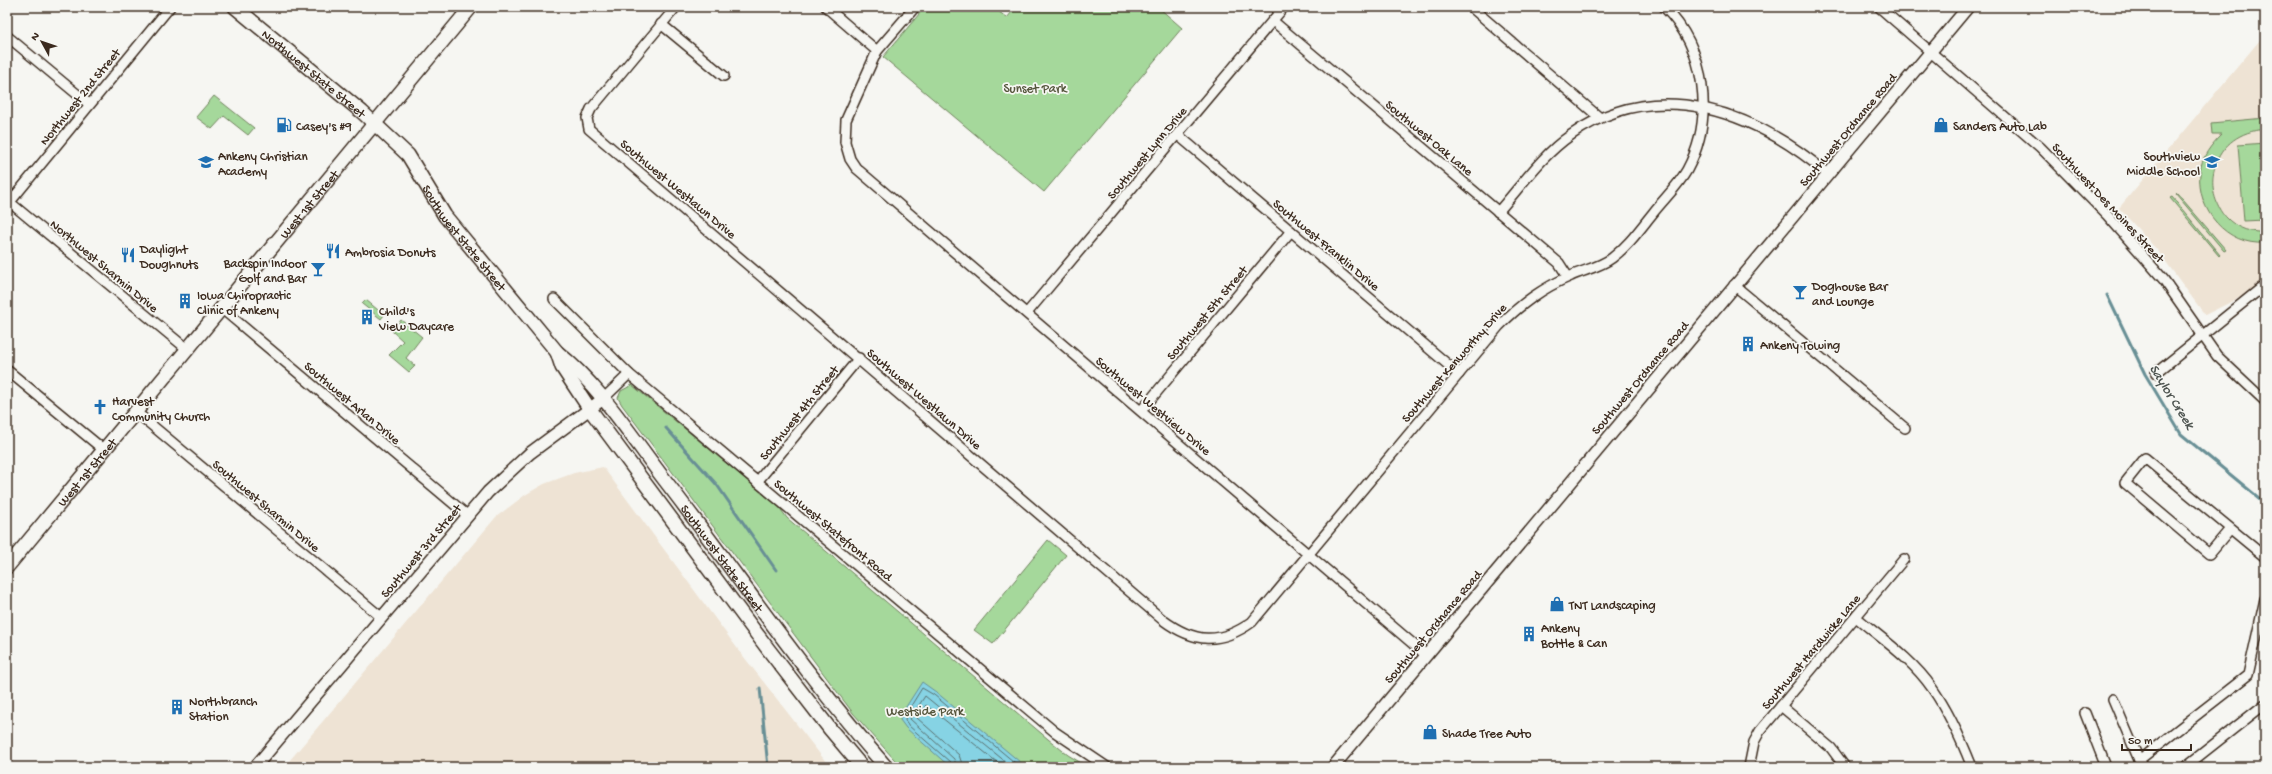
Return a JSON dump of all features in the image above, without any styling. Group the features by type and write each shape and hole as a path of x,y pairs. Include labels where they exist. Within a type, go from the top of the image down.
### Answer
{"main road":[{"name":"Northwest State Street","path":"235,7 375,123"},
{"name":"West 1st Street","path":"7,567 471,7"},
{"name":"Southwest State Street","path":"375,123 408,155 445,216 557,352 572,363 603,399 728,562 832,704 886,767"},
{"name":"Southwest State Street","path":"557,352 562,367 589,408 777,660 862,767"}],"street":[{"name":"Northwest 2nd Street","path":"8,201 170,7"},
{"path":"676,7 661,24 724,76"},
{"path":"826,7 877,51 915,7"},
{"name":"Southwest Lynn Drive","path":"1027,313 1284,7"},
{"path":"1471,7 1600,118"},
{"name":"Southwest Kenworthy Drive","path":"1261,611 1459,374 1518,306 1534,294 1568,277 1591,269 1611,259 1628,245 1686,170 1695,151 1701,128 1701,75 1694,49 1681,26 1664,7"},
{"name":"Southwest Des Moines Street","path":"1879,7 2040,147 2107,214 2148,260 2217,356 2265,401"},
{"name":"Southwest Ordnance Road","path":"1333,767 1734,285 1968,7"},
{"name":"Southwest Oak Lane","path":"1273,21 1559,264 1568,277"},
{"name":"Southwest Westlawn Drive","path":"661,24 591,109 587,118 587,124 594,133 1177,630 1189,636 1216,638 1241,630 1261,611"},
{"path":"7,36 89,104"},
{"name":"Southwest Westview Drive","path":"877,51 846,120 845,142 850,158 864,176 1027,313 1426,655"},
{"path":"1498,212 1557,145 1571,134 1600,118 1618,111 1652,104 1670,104 1739,117 1758,126 1804,154 1828,174"},
{"name":"Southwest Franklin Drive","path":"1178,135 1459,374"},
{"name":"Northwest Sharmin Drive","path":"8,201 187,349"},
{"name":"Southwest 5th Street","path":"1141,411 1291,231"},
{"path":"1734,285 1905,428"},
{"path":"2156,373 2265,285"},
{"name":"Southwest Statefront Road","path":"554,299 629,374 1055,732 1107,767"},
{"name":"Southwest Arlan Drive","path":"221,308 468,515"},
{"name":"Southwest 4th Street","path":"757,482 859,358"},
{"path":"7,370 104,450"},
{"name":"Southwest 3rd Street","path":"255,767 468,515 516,465 589,408 603,399 629,374"},
{"name":"Southwest Sharmin Drive","path":"136,412 381,617"},
{"path":"2230,529 2210,554 2125,483 2145,458 2265,557"},
{"name":"Southwest Hardwicke Lane","path":"1749,767 1754,742 1760,731 1904,559"},
{"path":"2113,699 2142,763 2248,675 2265,600"},
{"path":"1856,617 1907,661 1932,687 1958,732 1972,767"},
{"path":"2185,767 2265,704"},
{"path":"1781,706 1831,748 1845,767"},
{"path":"2085,713 2106,767"}],"shaded area":[{"name":"Southview Middle School","path":"2265,34 2265,285 2205,315 2158,251 2119,208"},
{"path":"603,467 737,648 830,767 284,767 496,517 525,495 544,484 574,473"}],"green space":[{"name":"Sunset Park","path":"925,7 993,7 1007,18 1016,7 1158,7 1182,28 1044,192 883,57"},
{"path":"214,96 254,128 248,135 224,116 212,129 196,117"},
{"path":"2265,118 2265,129 2241,136 2224,149 2215,166 2213,185 2217,203 2227,219 2244,229 2265,232 2265,243 2238,239 2217,223 2203,200 2200,187 2200,173 2204,157 2214,142 2222,134 2212,134 2211,123"},
{"path":"2265,143 2265,220 2244,221 2238,145"},
{"path":"2177,193 2226,250 2224,251 2176,194"},
{"path":"2172,197 2220,255 2219,256 2170,198"},
{"path":"366,300 384,315 381,319 362,304"},
{"path":"401,320 422,337 406,358 415,366 409,372 389,355 403,341 392,331"},
{"name":"Westside Park","path":"632,385 779,507 787,518 1048,739 1068,755 1088,767 901,767 853,713 622,405 618,398 621,391"},
{"path":"1048,540 1066,555 993,644 974,630"}],"water":[{"path":"922,682 1026,767 950,767 906,728 900,720 902,713"}],"waterway":[{"name":"Saylor Creek","path":"2107,295 2145,374 2181,434 2265,503"},
{"path":"666,428 717,485 776,570"},
{"path":"760,688 768,767"}],"place":[{"name":"Casey's #9","path":"284,125"},
{"name":"Sanders Auto Lab","path":"1941,125"},
{"name":"Ankeny Christian Academy","path":"206,162"},
{"name":"Southview Middle School","path":"2212,162"},
{"name":"Ambrosia Donuts","path":"333,251"},
{"name":"Daylight Doughnuts","path":"128,255"},
{"name":"Backspin Indoor Golf and Bar","path":"318,269"},
{"name":"Doghouse Bar and Lounge","path":"1800,292"},
{"name":"Iowa Chiropractic Clinic of Ankeny","path":"185,301"},
{"name":"Child's View Daycare","path":"367,317"},
{"name":"Ankeny Towing","path":"1748,344"},
{"name":"Harvest Community Church","path":"100,407"},
{"name":"TNT Landscaping","path":"1557,604"},
{"name":"Ankeny Bottle & Can","path":"1529,634"},
{"name":"Northbranch Station","path":"177,707"},
{"name":"Shade Tree Auto","path":"1430,732"}]}
